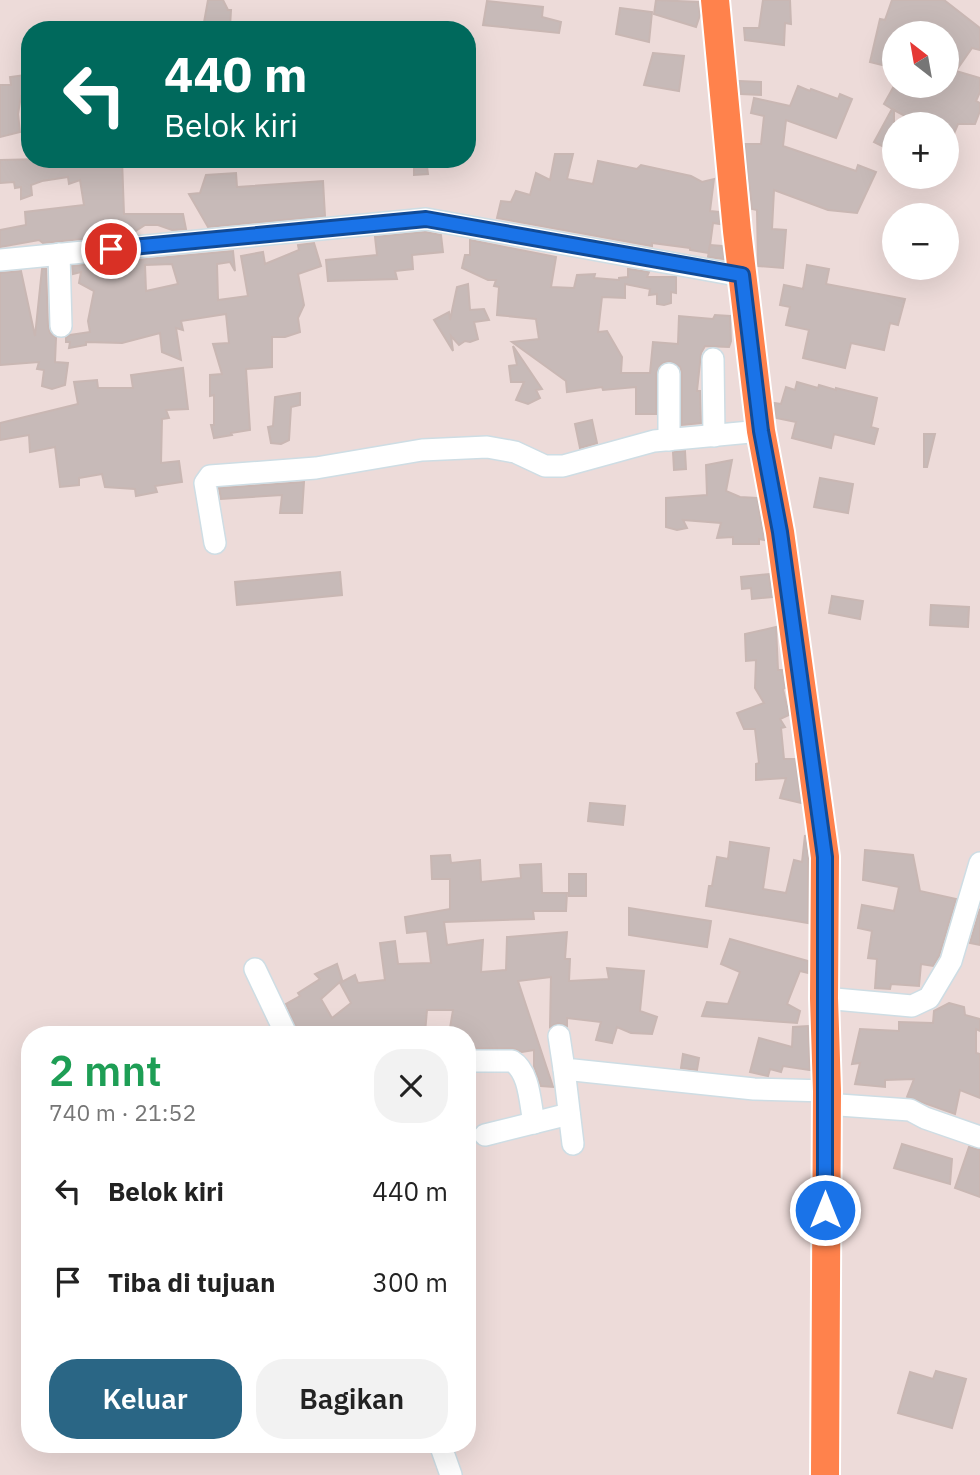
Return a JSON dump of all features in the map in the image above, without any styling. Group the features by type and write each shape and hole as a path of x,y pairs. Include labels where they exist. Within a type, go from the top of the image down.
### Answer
{"main road":[{"path":"715,0 742,275 761,431 780,532 825,857 825,1475"}],"street":[{"path":"0,260 426,219 742,275"},
{"path":"59,254 61,326"},
{"path":"713,359 714,436"},
{"path":"668,440 669,374"},
{"path":"215,543 205,484 211,476 316,468 422,450 487,447 515,452 545,466 563,466 654,441 761,431"},
{"path":"824,998 912,1006 929,998 951,961 980,863"},
{"path":"255,970 282,1026"},
{"path":"559,1036 573,1144"},
{"path":"476,1060 512,1061 517,1064 527,1086 534,1123"},
{"path":"564,1069 826,1097 910,1110 980,1137"},
{"path":"485,1135 569,1114"},
{"path":"443,1453 451,1475"}],"building":[{"path":"208,0 223,0 228,10 231,10 230,21 204,21"},
{"path":"656,0 698,2 700,15 696,27 654,14"},
{"path":"763,0 790,0 791,24 785,23 784,45 745,40 744,28 759,28"},
{"path":"892,0 944,0 980,28 980,50 972,48 959,67 959,21 882,21 882,65 870,62 880,19 885,20"},
{"path":"487,1 543,7 542,17 561,22 559,33 483,25"},
{"path":"620,8 652,12 649,42 616,34"},
{"path":"653,53 684,56 679,91 644,85"},
{"path":"959,72 980,78 980,92 976,101 980,103 980,111 975,124 959,124 959,112 890,112 892,109 884,104 887,98 959,98"},
{"path":"21,76 18,114 20,132 0,137 0,85 11,85 10,77"},
{"path":"739,81 761,82 761,95 741,94"},
{"path":"798,86 838,99 840,94 852,99 836,138 786,120 783,146 856,171 858,165 876,172 857,213 828,210 774,190 772,229 786,230 783,268 758,266 757,210 752,209 745,144 761,144 764,116 751,113 754,98 790,106"},
{"path":"882,127 882,146 874,142"},
{"path":"555,154 573,154 567,179 593,184 598,161 637,169 641,165 691,176 702,182 714,179 710,211 719,212 720,224 713,223 709,253 652,243 652,246 497,218 501,201 511,202 516,191 530,195 536,173 550,180"},
{"path":"0,160 21,160 21,168 122,168 124,214 183,214 186,229 172,230 158,225 145,225 131,234 43,243 39,240 0,247 0,230 26,225 25,212 84,205 80,180 69,184 68,177 31,185 32,195 21,199 21,187 15,188 14,182 0,183"},
{"path":"414,168 427,168 428,174 414,175"},
{"path":"236,173 237,187 323,181 325,216 208,227 189,194 200,193 206,175"},
{"path":"425,232 441,235 443,252 412,255 413,269 395,271 397,279 328,281 326,260 377,255 375,237"},
{"path":"470,240 556,257 551,287 574,288 577,275 595,274 594,278 619,280 628,277 628,269 649,272 647,277 676,277 676,293 671,292 671,303 664,305 657,304 657,294 649,295 650,289 625,284 625,298 602,297 598,332 607,331 622,357 621,373 650,373 653,342 678,344 679,316 713,319 715,315 730,316 729,347 705,346 701,353 697,391 700,391 701,423 682,425 682,373 680,367 670,361 662,363 656,373 656,414 636,414 636,387 603,390 602,387 567,392 566,381 512,342 539,339 536,319 497,315 499,287 494,286 496,280 488,280 462,268 465,255 470,255"},
{"path":"314,243 321,266 298,274 304,305 298,318 300,332 285,337 272,337 272,367 246,369 250,430 214,438 211,425 214,425 214,395 210,396 210,375 222,374 213,344 229,343 226,314 181,321 183,330 176,328 181,360 162,352 160,333 122,343 86,342 86,345 69,348 70,342 66,342 70,335 90,332 88,321 94,291 79,283 81,272 73,274 72,266 233,251 235,271 230,262 217,264 218,300 248,296 241,256 263,252 265,264 299,250 298,245","holes":["172,264 178,284 146,291 145,265"]},
{"path":"710,245 722,246 724,259 708,257"},
{"path":"807,265 829,269 826,284 905,299 898,325 890,323 884,350 851,343 845,368 803,358 809,330 786,325 790,307 780,305 784,285 803,289"},
{"path":"42,269 46,269 48,326 50,333 56,338 55,362 68,363 65,385 52,389 42,386 44,370 37,369 39,362 0,365 0,273 21,271 35,336"},
{"path":"468,284 470,310 484,309 489,320 474,322 478,339 459,345 451,336 453,351 434,320 449,312 450,320 457,287"},
{"path":"513,346 542,389 536,390 540,398 528,404 516,400 524,382 511,382 509,366 517,365"},
{"path":"183,368 188,409 166,410 169,418 162,419 161,463 179,461 182,482 155,486 157,492 136,496 135,489 105,487 102,474 79,478 79,485 60,487 55,447 30,452 29,435 0,440 0,423 78,404 74,382 97,380 98,388 133,388 131,375"},
{"path":"797,382 877,398 871,427 878,429 874,444 834,434 831,448 792,438 796,422 776,418 774,403 781,404 786,387 795,390"},
{"path":"300,393 300,405 291,407 289,440 281,444 271,443 268,427 273,426 275,397"},
{"path":"592,420 597,443 580,448 575,424"},
{"path":"924,434 935,434 927,467 924,467"},
{"path":"685,451 686,469 674,470 673,452"},
{"path":"732,460 726,491 740,497 757,498 764,540 759,539 759,544 733,544 733,537 717,538 721,523 683,520 687,528 677,530 666,527 666,498 707,495 706,465"},
{"path":"820,478 853,484 848,513 814,507"},
{"path":"304,482 302,513 280,513 282,495 221,499 219,488"},
{"path":"340,572 342,595 237,605 235,582"},
{"path":"769,574 772,597 752,599 751,588 742,589 741,577"},
{"path":"832,596 863,601 860,619 829,613"},
{"path":"931,605 969,607 968,627 930,625"},
{"path":"776,627 778,670 782,670 789,715 780,719 785,727 781,728 784,759 795,759 801,803 780,798 786,778 756,780 756,764 759,763 755,729 744,729 737,713 764,703 755,688 756,660 746,661 745,634"},
{"path":"590,803 625,806 623,825 588,821"},
{"path":"805,835 808,858 808,923 706,906 717,857 728,859 730,842 769,848 763,889 786,893 794,860 802,862"},
{"path":"865,850 913,855 920,891 956,899 939,956 933,966 921,964 919,986 891,984 890,989 875,988 877,959 868,958 872,931 858,928 862,905 894,911 899,887 863,880"},
{"path":"450,855 451,863 480,860 481,882 521,878 520,865 541,864 542,893 567,893 566,911 533,911 534,919 444,922 447,945 483,940 481,972 506,970 507,937 567,932 565,959 570,959 569,981 609,979 607,968 644,971 640,1011 657,1017 652,1034 631,1033 617,1027 612,1043 596,1040 601,1022 567,1018 567,1026 558,1023 550,1027 551,977 518,981 553,1087 541,1086 534,1066 534,1050 522,1052 512,1048 476,1048 476,1026 450,1026 453,1010 427,1010 426,1026 296,1026 286,1004 320,979 315,974 337,964 342,980 321,999 332,1018 351,1003 340,983 355,975 358,983 385,980 380,943 395,941 398,964 431,963 427,931 407,933 405,917 450,909 450,879 432,879 431,856"},
{"path":"569,874 586,874 586,896 569,896"},
{"path":"629,908 711,921 707,947 629,935"},
{"path":"980,909 980,945 970,943"},
{"path":"730,939 808,961 808,973 800,971 787,1004 800,1011 797,1023 702,1016 707,1002 728,1004 740,972 721,964"},
{"path":"949,1003 964,1007 965,1015 980,1019 980,1031 976,1029 976,1053 980,1054 980,1098 960,1090 955,1114 907,1097 914,1079 885,1080 885,1087 855,1084 860,1063 852,1064 860,1029 899,1031 899,1022 933,1023 934,1011"},
{"path":"808,1026 810,1070 783,1066 781,1072 770,1069 768,1076 750,1072 759,1038 792,1047 793,1027"},
{"path":"683,1054 699,1058 697,1070 681,1068"},
{"path":"902,1144 952,1159 950,1184 894,1168"},
{"path":"969,1147 980,1150 980,1197 955,1188"},
{"path":"936,1371 966,1379 952,1428 898,1413 910,1372 933,1379"}],"route":[{"path":"111,249 426,219 742,275 761,431 780,532 825,857 825,1210"}]}
